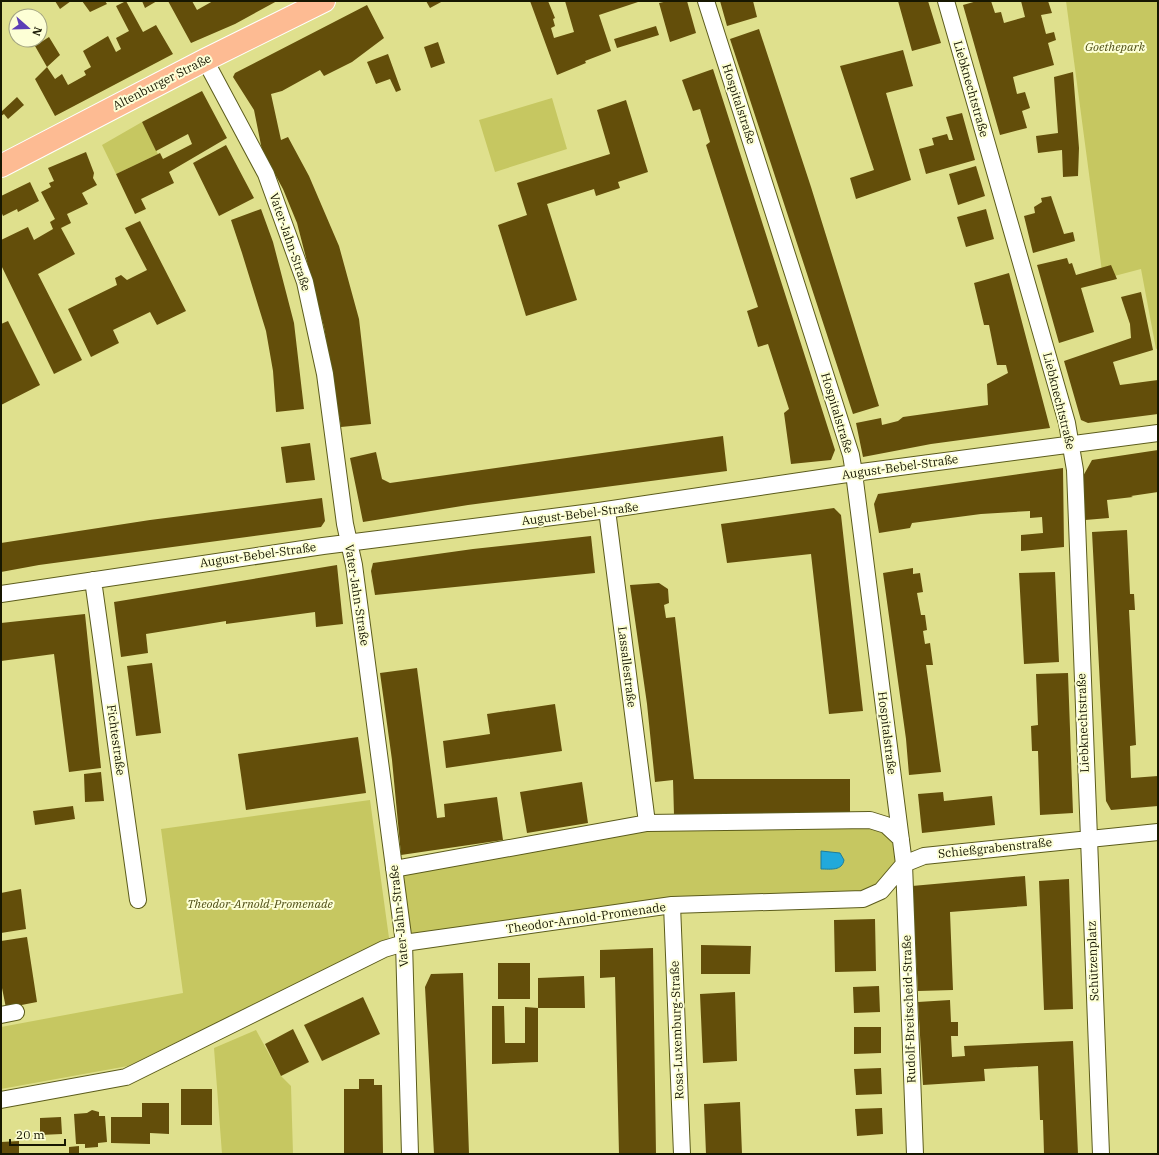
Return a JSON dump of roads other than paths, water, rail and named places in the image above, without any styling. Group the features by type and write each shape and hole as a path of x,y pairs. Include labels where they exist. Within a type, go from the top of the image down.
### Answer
{"main road":[{"name":"Altenburger Straße","path":"1,166 204,60 324,1"}],"street":[{"name":"Hospitalstraße","path":"706,1 851,455 904,864"},
{"name":"Liebknechtstraße","path":"946,1 1072,444 1075,470 1088,838"},
{"name":"Vater-Jahn-Straße","path":"204,60 266,174 305,282 325,374 349,543 354,565 404,943 410,1154"},
{"name":"August-Bebel-Straße","path":"1,594 349,543 607,510 854,473 1158,433"},
{"name":"Lassallestraße","path":"607,510 647,823"},
{"name":"Fichtestraße","path":"93,580 138,900"},
{"path":"394,869 647,823 870,820 886,825 901,839"},
{"path":"1088,838 1158,832"},
{"name":"Schießgrabenstraße","path":"904,864 924,856 1088,838"},
{"name":"Schützenplatz","path":"1088,838 1101,1154"},
{"name":"Theodor-Arnold-Promenade","path":"1,1100 126,1077 384,948 404,943 672,905 863,899 881,891 904,864"},
{"name":"Rudolf-Breitscheid-Straße","path":"904,864 915,1154"},
{"name":"Rosa-Luxemburg-Straße","path":"672,905 682,1154"}],"water":[{"path":"821,851 840,853 844,860 843,864 836,869 821,869"}],"park label":[{"name":"Goethepark","path":"1115,47"}]}
